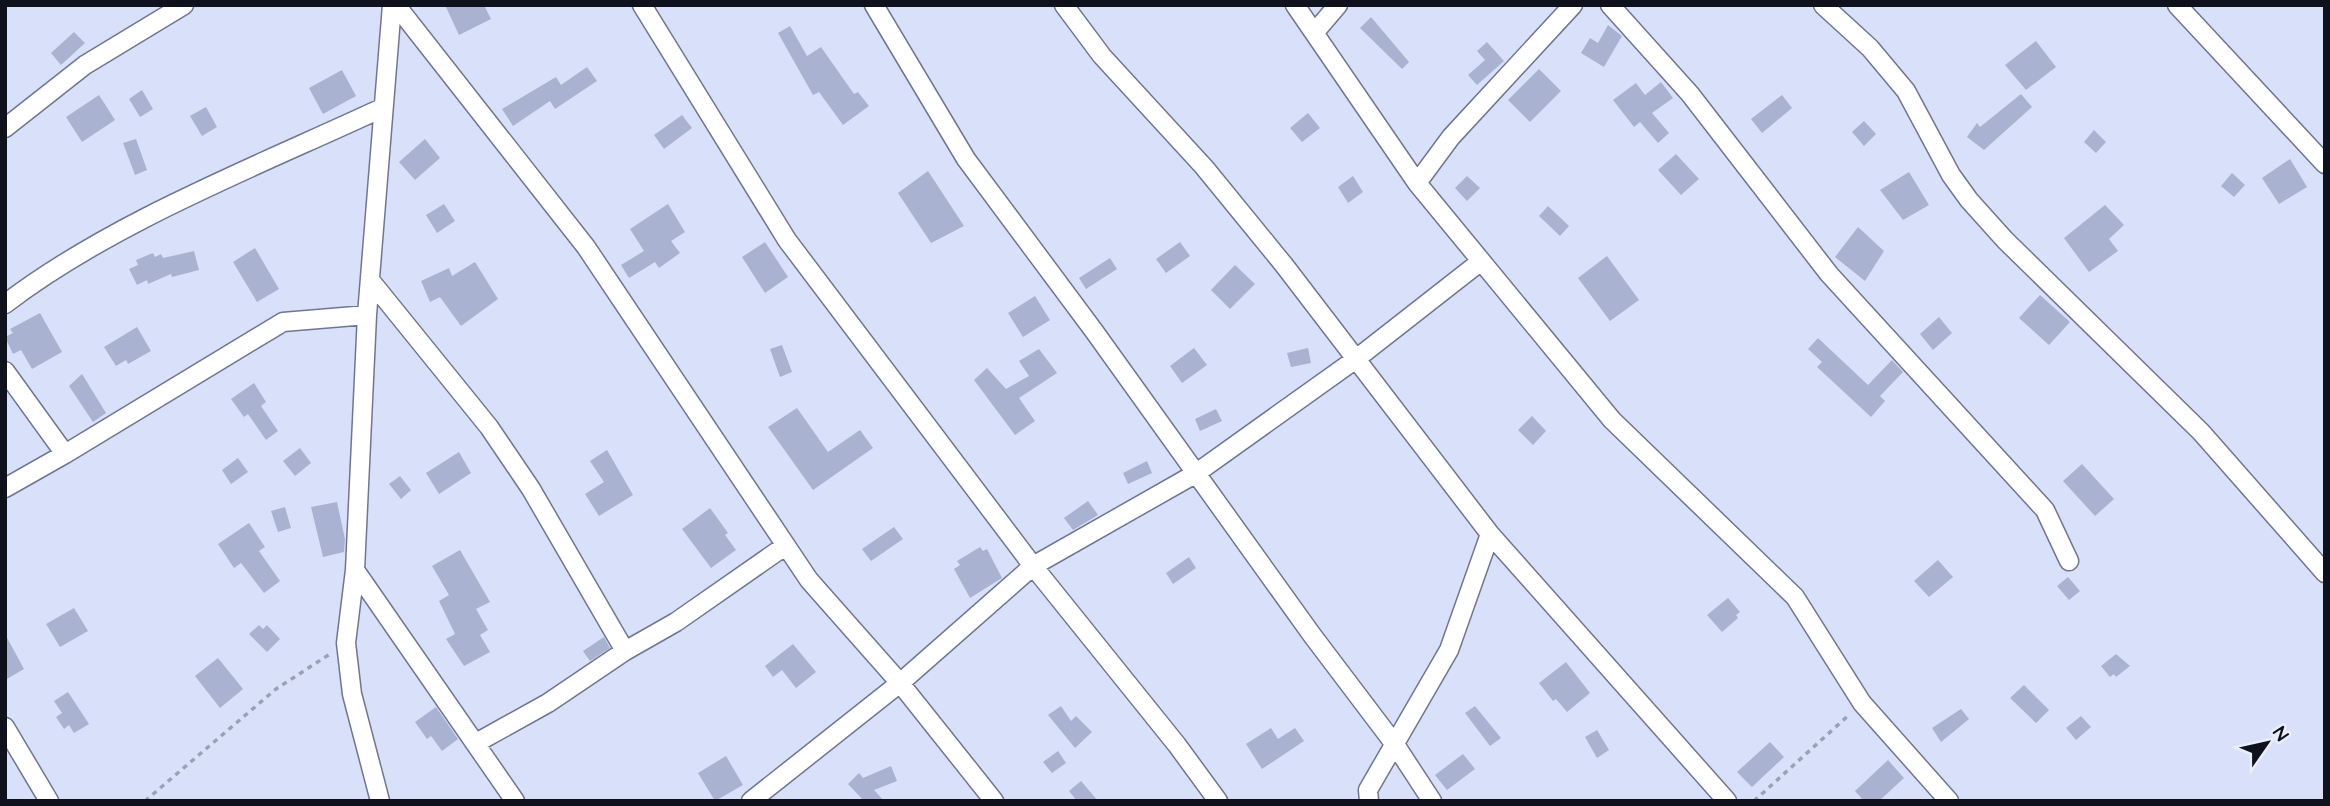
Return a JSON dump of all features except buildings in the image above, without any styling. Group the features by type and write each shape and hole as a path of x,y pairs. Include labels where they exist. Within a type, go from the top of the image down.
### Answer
{"street":[{"path":"5,128 85,65 184,5"},
{"path":"380,801 352,694 346,643 355,570 367,315 382,108 394,5"},
{"path":"394,5 586,247 809,580 900,683 994,801"},
{"path":"642,5 787,240 1032,566 1177,745 1218,801"},
{"path":"874,5 966,159 1396,746 1432,801"},
{"path":"1064,5 1102,56 1228,197 1490,534 1727,801"},
{"path":"1295,5 1417,183 1480,262 1517,301 1612,420 1796,597 1862,703 1949,801"},
{"path":"1315,32 1338,5"},
{"path":"1417,183 1451,137 1573,5"},
{"path":"1610,5 1690,94 1829,274 2045,510 2069,561"},
{"path":"1823,5 1870,48 1906,90 1951,175 1969,200 2005,240 2201,432 2325,573"},
{"path":"2177,5 2325,164"},
{"path":"5,304 97,245 192,196 382,108"},
{"path":"760,798 900,683 1032,566 1195,474 1356,359 1480,262"},
{"path":"370,281 489,427 531,489 625,650"},
{"path":"5,488 283,322 367,315"},
{"path":"5,371 65,454"},
{"path":"1369,801 1368,790 1396,746 1449,650 1490,534"},
{"path":"476,743 548,703 625,650 676,622 785,546"},
{"path":"355,570 515,801"},
{"path":"5,727 49,801"}],"path":[{"path":"145,801 276,689 346,643"},
{"path":"1754,801 1862,703"}]}
